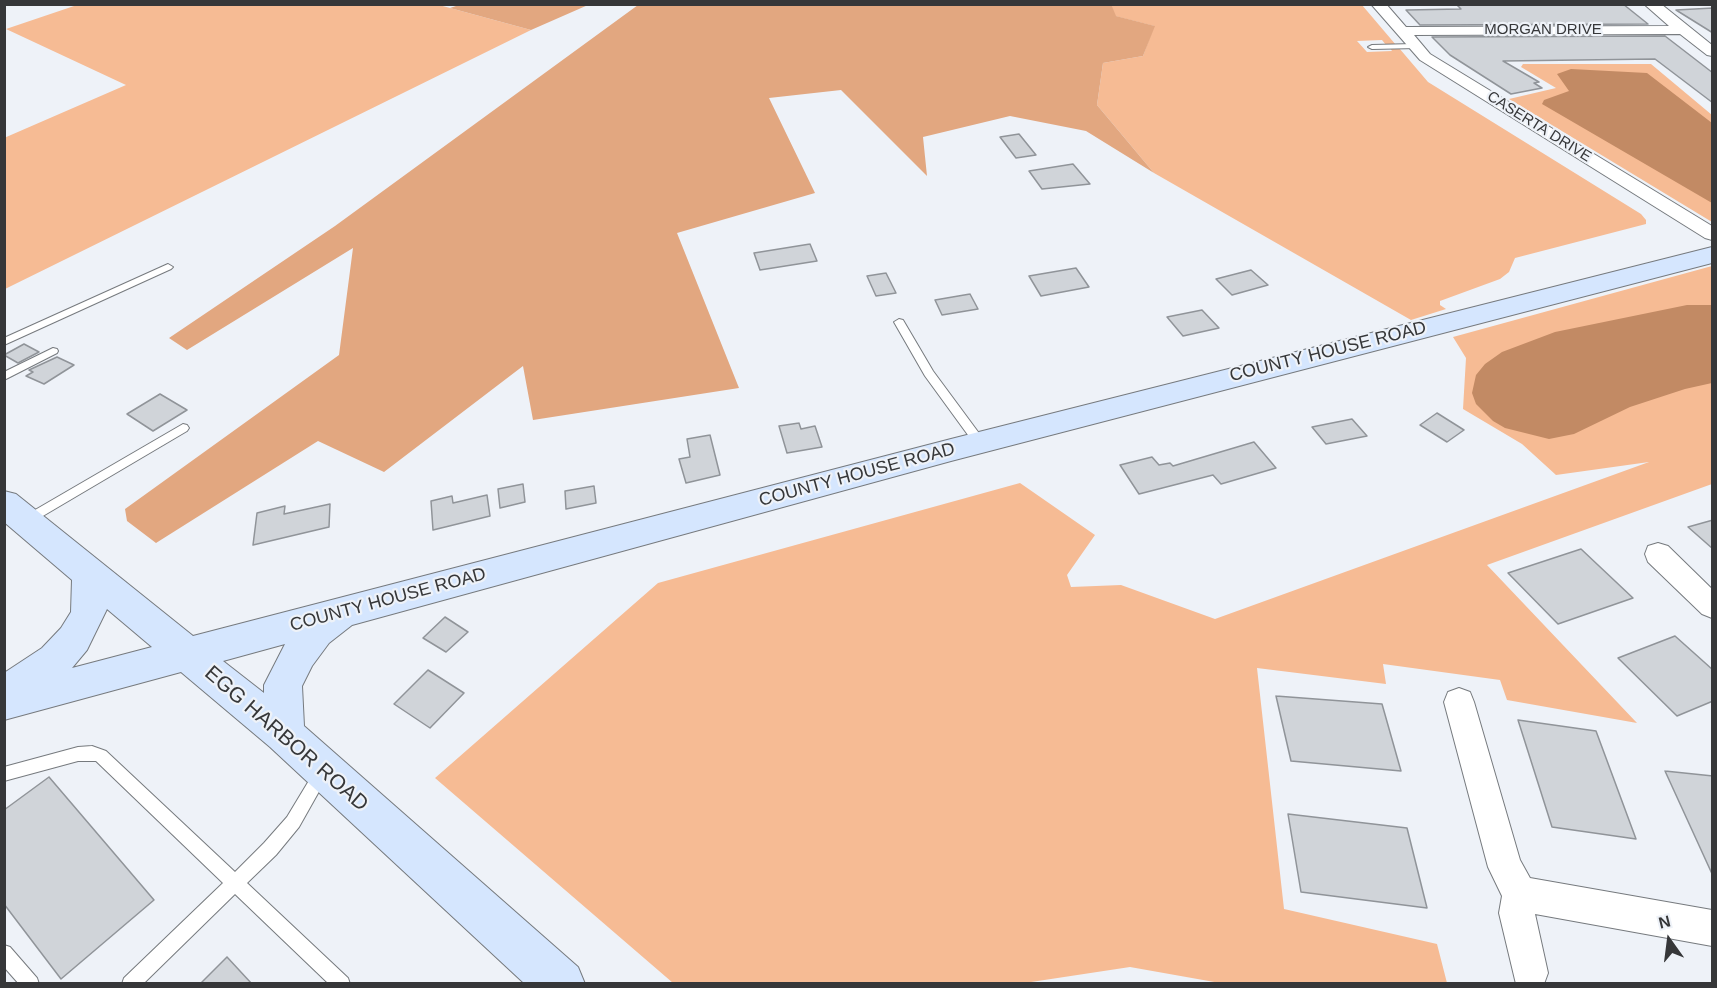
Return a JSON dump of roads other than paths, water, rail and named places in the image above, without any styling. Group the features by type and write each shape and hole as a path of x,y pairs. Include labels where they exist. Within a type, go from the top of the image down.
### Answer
{"street":[{"name":"CASERTA DRIVE","path":"1378,4 1414,46 1435,64 1713,234"},
{"path":"1651,4 1713,52"},
{"name":"MORGAN DRIVE","path":"1401,31 1684,30"},
{"name":"COUNTY HOUSE ROAD","path":"4,703 980,443 1713,255"},
{"name":"EGG HARBOR ROAD","path":"15,512 190,654 284,734 561,984"},
{"path":"1658,555 1713,606"},
{"path":"4,694 55,660 75,639 89,614 90,572"},
{"path":"284,734 283,685 298,654 316,632 341,613"},
{"path":"1459,702 1505,867 1520,894 1517,913 1530,973"},
{"path":"1520,894 1713,928"}],"lane":[{"path":"1372,47 1414,46"},
{"path":"4,342 168,267"},
{"path":"899,322 929,373 980,443"},
{"path":"4,377 53,351"},
{"path":"15,512 183,428"},
{"path":"4,774 78,754 92,753 101,756 342,984"},
{"path":"130,984 270,849 292,822 323,771"},
{"path":"4,953 31,984"}]}
